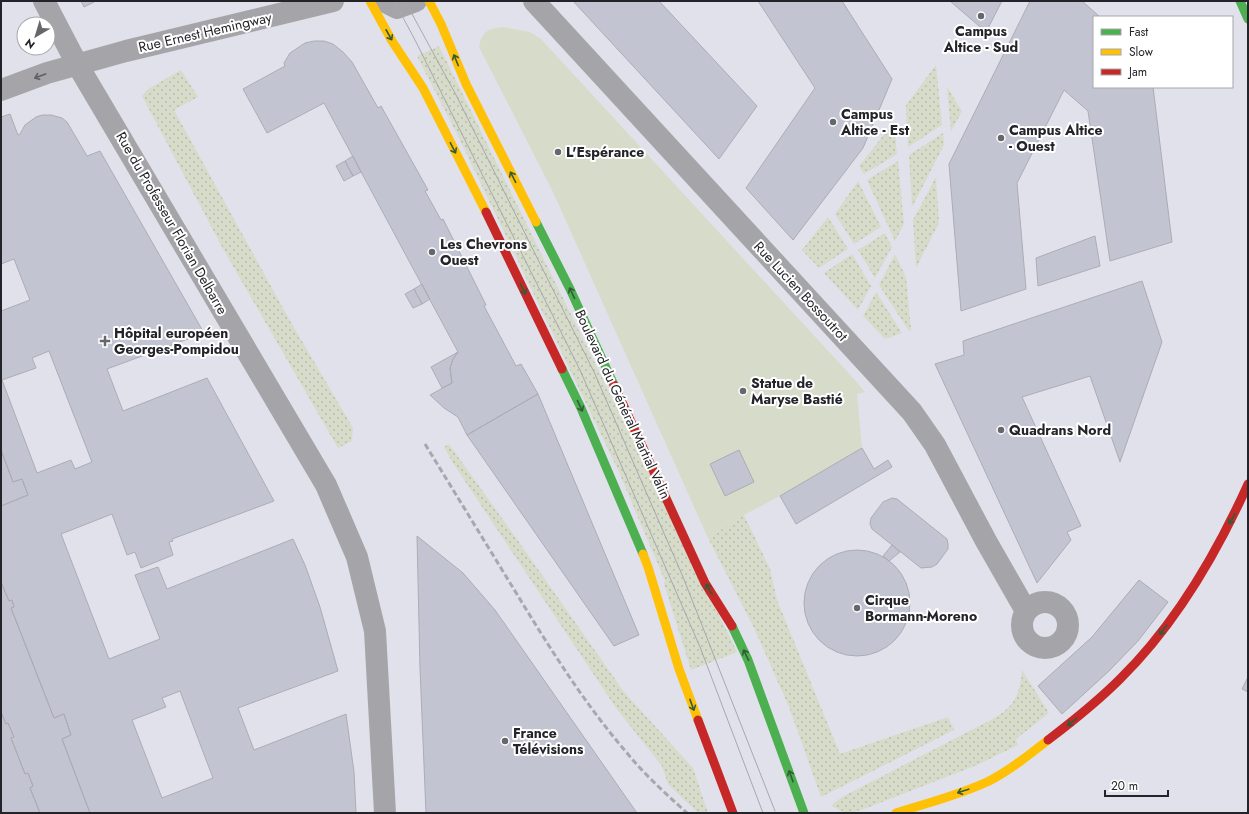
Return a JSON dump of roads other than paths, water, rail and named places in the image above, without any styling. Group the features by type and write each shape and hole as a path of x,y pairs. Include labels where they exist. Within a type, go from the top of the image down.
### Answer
{"main road":[{"path":"370,1 392,40 426,94 488,216 581,408 648,567 679,669 733,813"},
{"name":"Boulevard du Général Martial Valin","path":"429,1 444,30 466,84 570,289 705,583 730,622 748,660 804,813"},
{"path":"1240,1 1248,19"},
{"path":"896,813 975,787 1001,774 1042,746 1108,690 1139,659 1185,600 1206,569 1236,512 1248,484"}],"street":[{"name":"Rue du Professeur Florian Delbarre","path":"44,1 77,64 326,485 357,557 375,631 385,813"},
{"name":"Rue Ernest Hemingway","path":"1,90 77,64 333,1"},
{"path":"383,1 397,8 416,1"},
{"name":"Rue Lucien Bossoutrot","path":"534,1 912,412 935,444 986,541 1026,611"}],"tram line":[{"path":"394,1 414,38 580,370 700,647 763,813"},
{"path":"405,1 456,95 594,372 683,577 775,811"}],"railway":[{"path":"425,444 541,633 582,695 611,734 634,761 687,813"}],"place":[{"name":"Campus Altice - Sud","path":"981,16"},
{"name":"Campus Altice - Est","path":"833,122"},
{"name":"Campus Altice - Ouest","path":"1001,138"},
{"name":"L'Espérance","path":"558,152"},
{"name":"Les Chevrons Ouest","path":"432,252"},
{"name":"Hôpital européen Georges-Pompidou","path":"105,341"},
{"name":"Statue de Maryse Bastié","path":"743,391"},
{"name":"Quadrans Nord","path":"1001,430"},
{"name":"Cirque Bormann-Moreno","path":"857,608"},
{"name":"France Télévisions","path":"505,741"}]}
